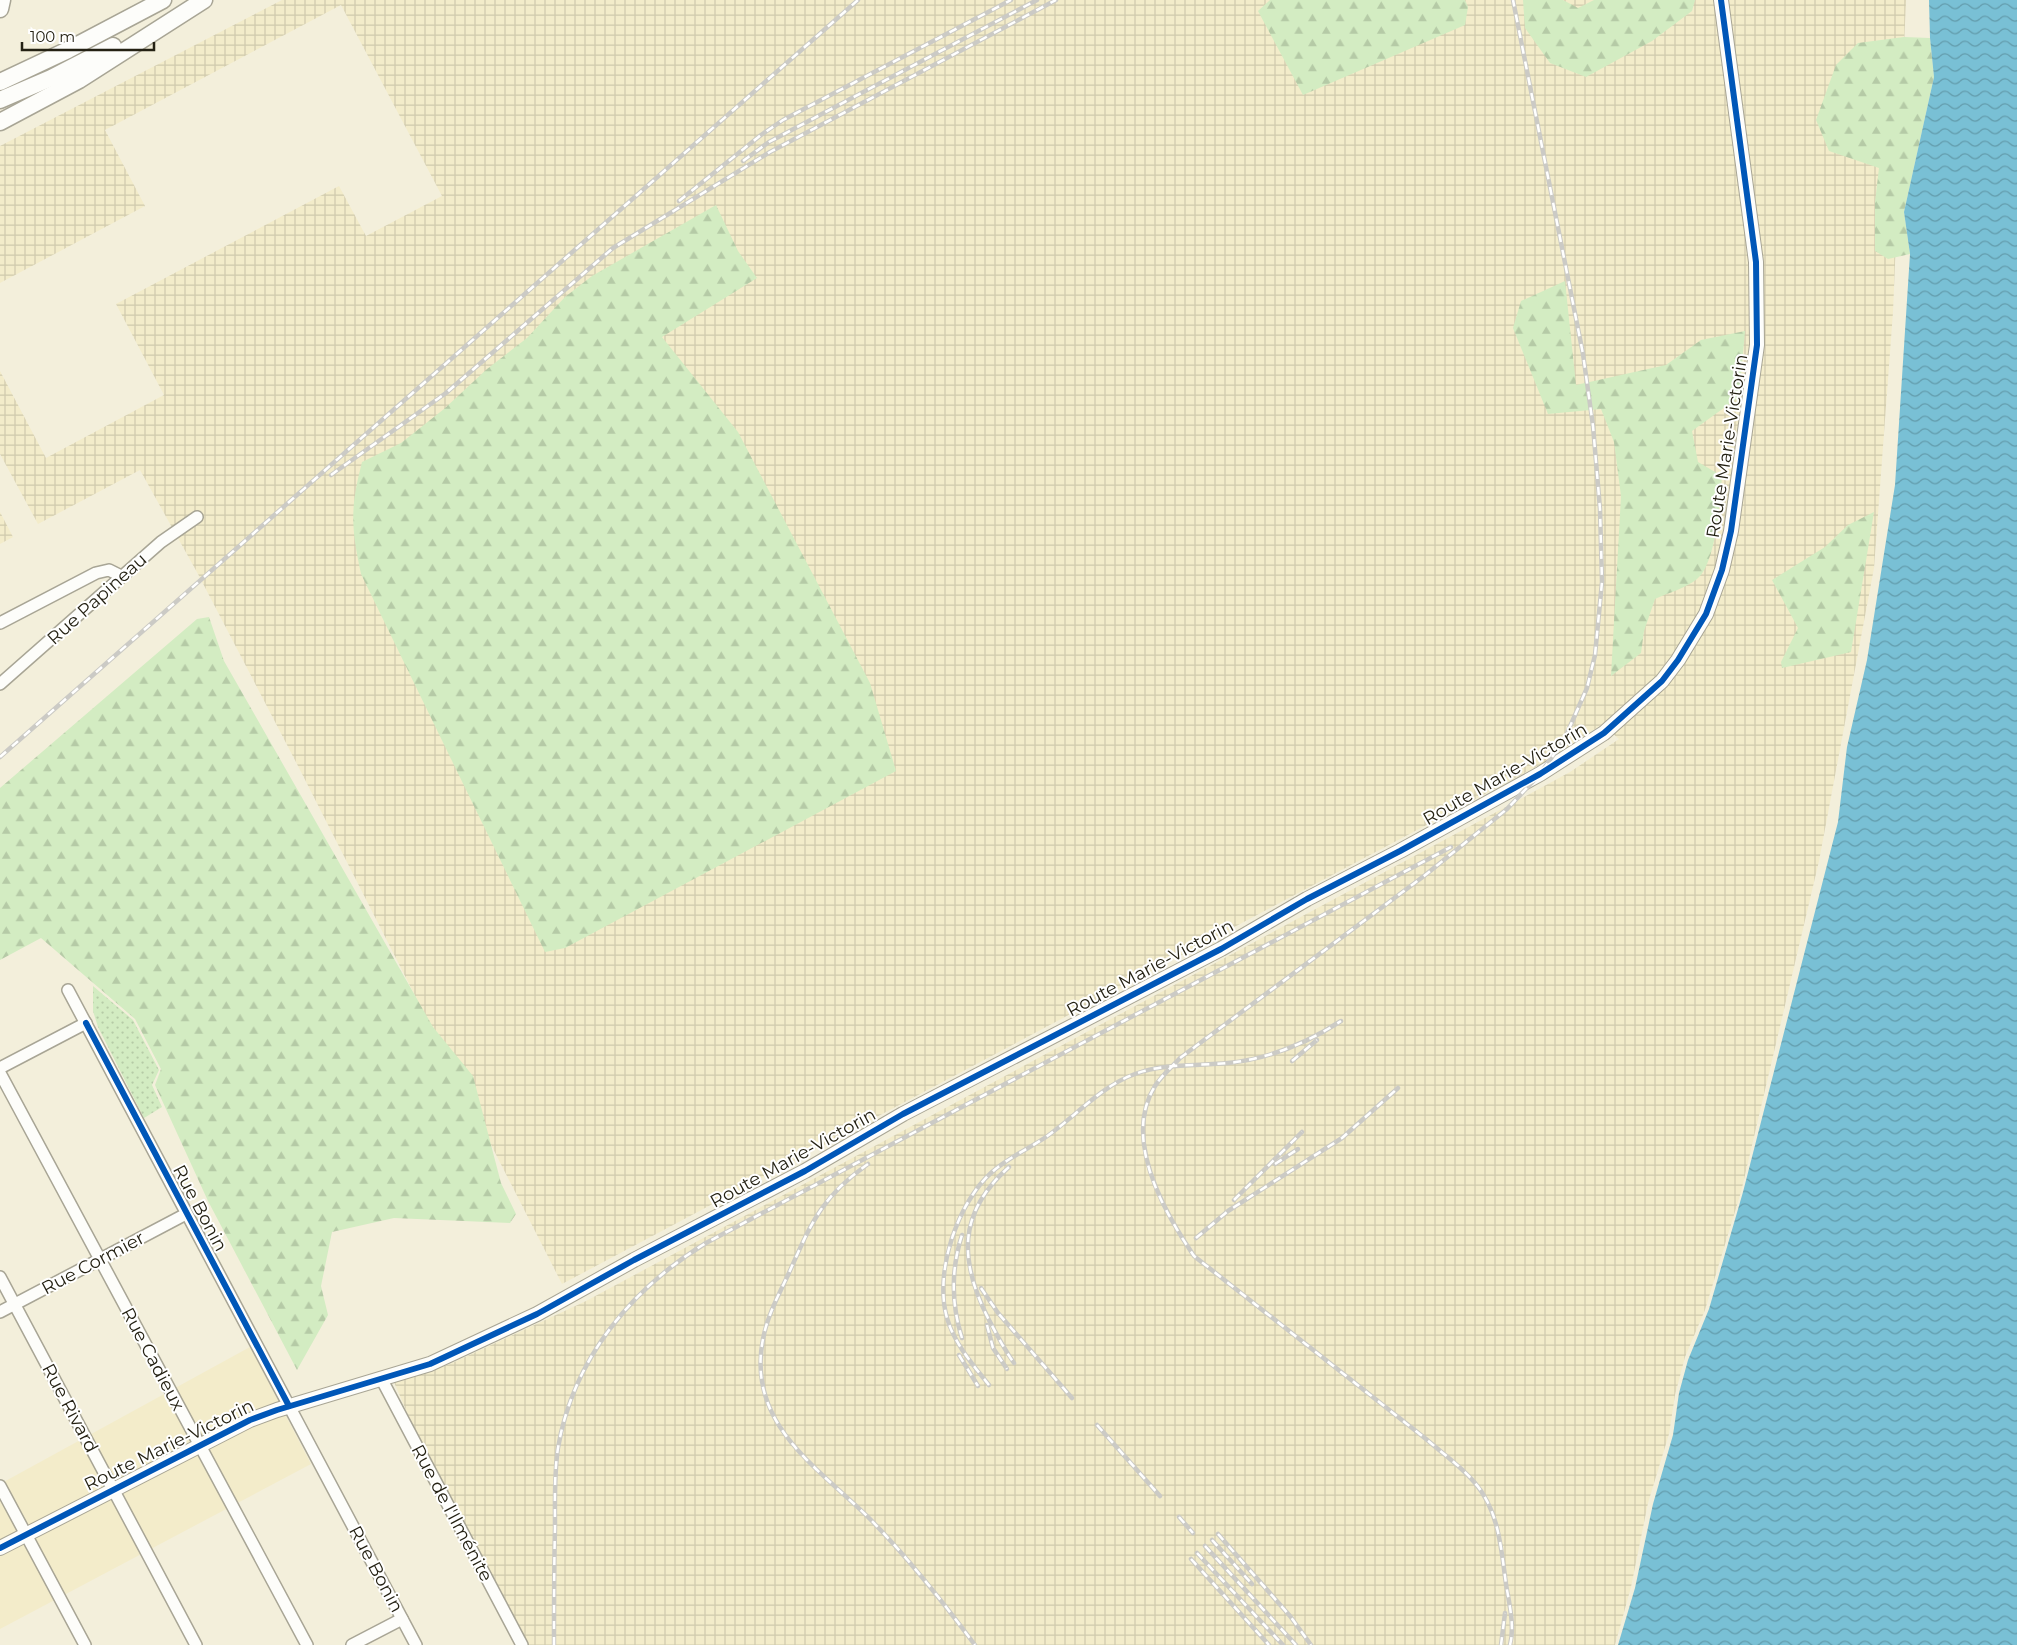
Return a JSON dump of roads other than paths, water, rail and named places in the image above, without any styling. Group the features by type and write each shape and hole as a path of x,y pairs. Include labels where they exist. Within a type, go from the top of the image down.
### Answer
{"highway":[{"path":"0,9 2,0"},
{"path":"0,82 68,50 163,0"},
{"path":"0,100 51,78 203,0"},
{"path":"0,122 79,80 203,0"}],"main road":[{"name":"Route Marie-Victorin","path":"0,1548 250,1420 289,1406 382,1380 430,1364 537,1314 634,1260 805,1171 912,1110 1221,949 1307,899 1400,851 1592,742 1624,717 1662,681 1678,660 1706,614 1722,570 1739,476 1757,345 1756,262 1721,0"}],"street":[{"name":"Rue Papineau","path":"0,684 160,542 197,517"},
{"path":"0,623 96,573 109,570 122,576"},
{"name":"Rue Bonin","path":"68,990 416,1645"},
{"path":"0,1068 86,1023"},
{"name":"Rue Cadieux","path":"0,1073 307,1645"},
{"name":"Rue Cormier","path":"0,1312 186,1214"},
{"name":"Rue Rivard","path":"0,1277 196,1645"},
{"name":"Rue de l'Ilménite","path":"382,1380 522,1645"},
{"path":"0,1486 85,1645"},
{"path":"352,1645 402,1619"}],"water":[{"path":"1929,0 2017,0 2017,1645 1618,1645 1635,1588 1653,1504 1673,1435 1679,1393 1688,1360 1709,1309 1743,1192 1838,822 1847,747 1867,660 1895,485 1910,254 1904,212 1934,77"}],"railway":[{"path":"0,757 858,0"},
{"path":"679,201 761,135 783,120 1011,0"},
{"path":"743,161 769,142 1037,0"},
{"path":"331,475 446,393 613,248 770,152 1056,0"},
{"path":"1510,1645 1511,1615 1498,1530 1483,1494 1464,1471 1426,1439 1194,1256 1160,1197 1145,1151 1143,1129 1146,1107 1155,1086 1180,1058 1424,876 1507,809 1540,774 1564,740 1587,688 1595,655 1602,582 1600,509 1593,426 1583,354 1513,0"},
{"path":"554,1645 555,1478 558,1448 566,1416 577,1385 592,1356 610,1329 653,1282 679,1261 706,1243 1451,847"},
{"path":"989,1385 954,1336 947,1318 944,1300 946,1260 952,1240 959,1220 979,1185 998,1167 1046,1137 1100,1094 1123,1079 1146,1070 1158,1068 1228,1063 1258,1058 1301,1043 1341,1021"},
{"path":"1292,1061 1317,1040"},
{"path":"1196,1238 1228,1211 1342,1138 1398,1088"},
{"path":"1234,1200 1302,1132"},
{"path":"1275,1164 1298,1149"},
{"path":"868,1164 838,1189 819,1213 803,1241 777,1299 767,1323 763,1339 761,1369 765,1396 776,1420 791,1442 809,1463 871,1520 899,1550 975,1645"},
{"path":"1009,1167 992,1184 980,1202 972,1220 968,1239 968,1258 979,1298 998,1337 1014,1363"},
{"path":"962,1235 954,1273 954,1299 962,1338"},
{"path":"981,1288 998,1313 1072,1398"},
{"path":"987,1325 993,1348 1007,1369"},
{"path":"959,1355 978,1386"},
{"path":"1097,1425 1160,1496"},
{"path":"1179,1517 1193,1533"},
{"path":"1218,1534 1290,1616 1311,1645"},
{"path":"1212,1540 1252,1584"},
{"path":"1205,1546 1296,1645"},
{"path":"1197,1553 1283,1645"},
{"path":"1191,1559 1269,1645"},
{"path":"1501,1645 1505,1613"}]}
